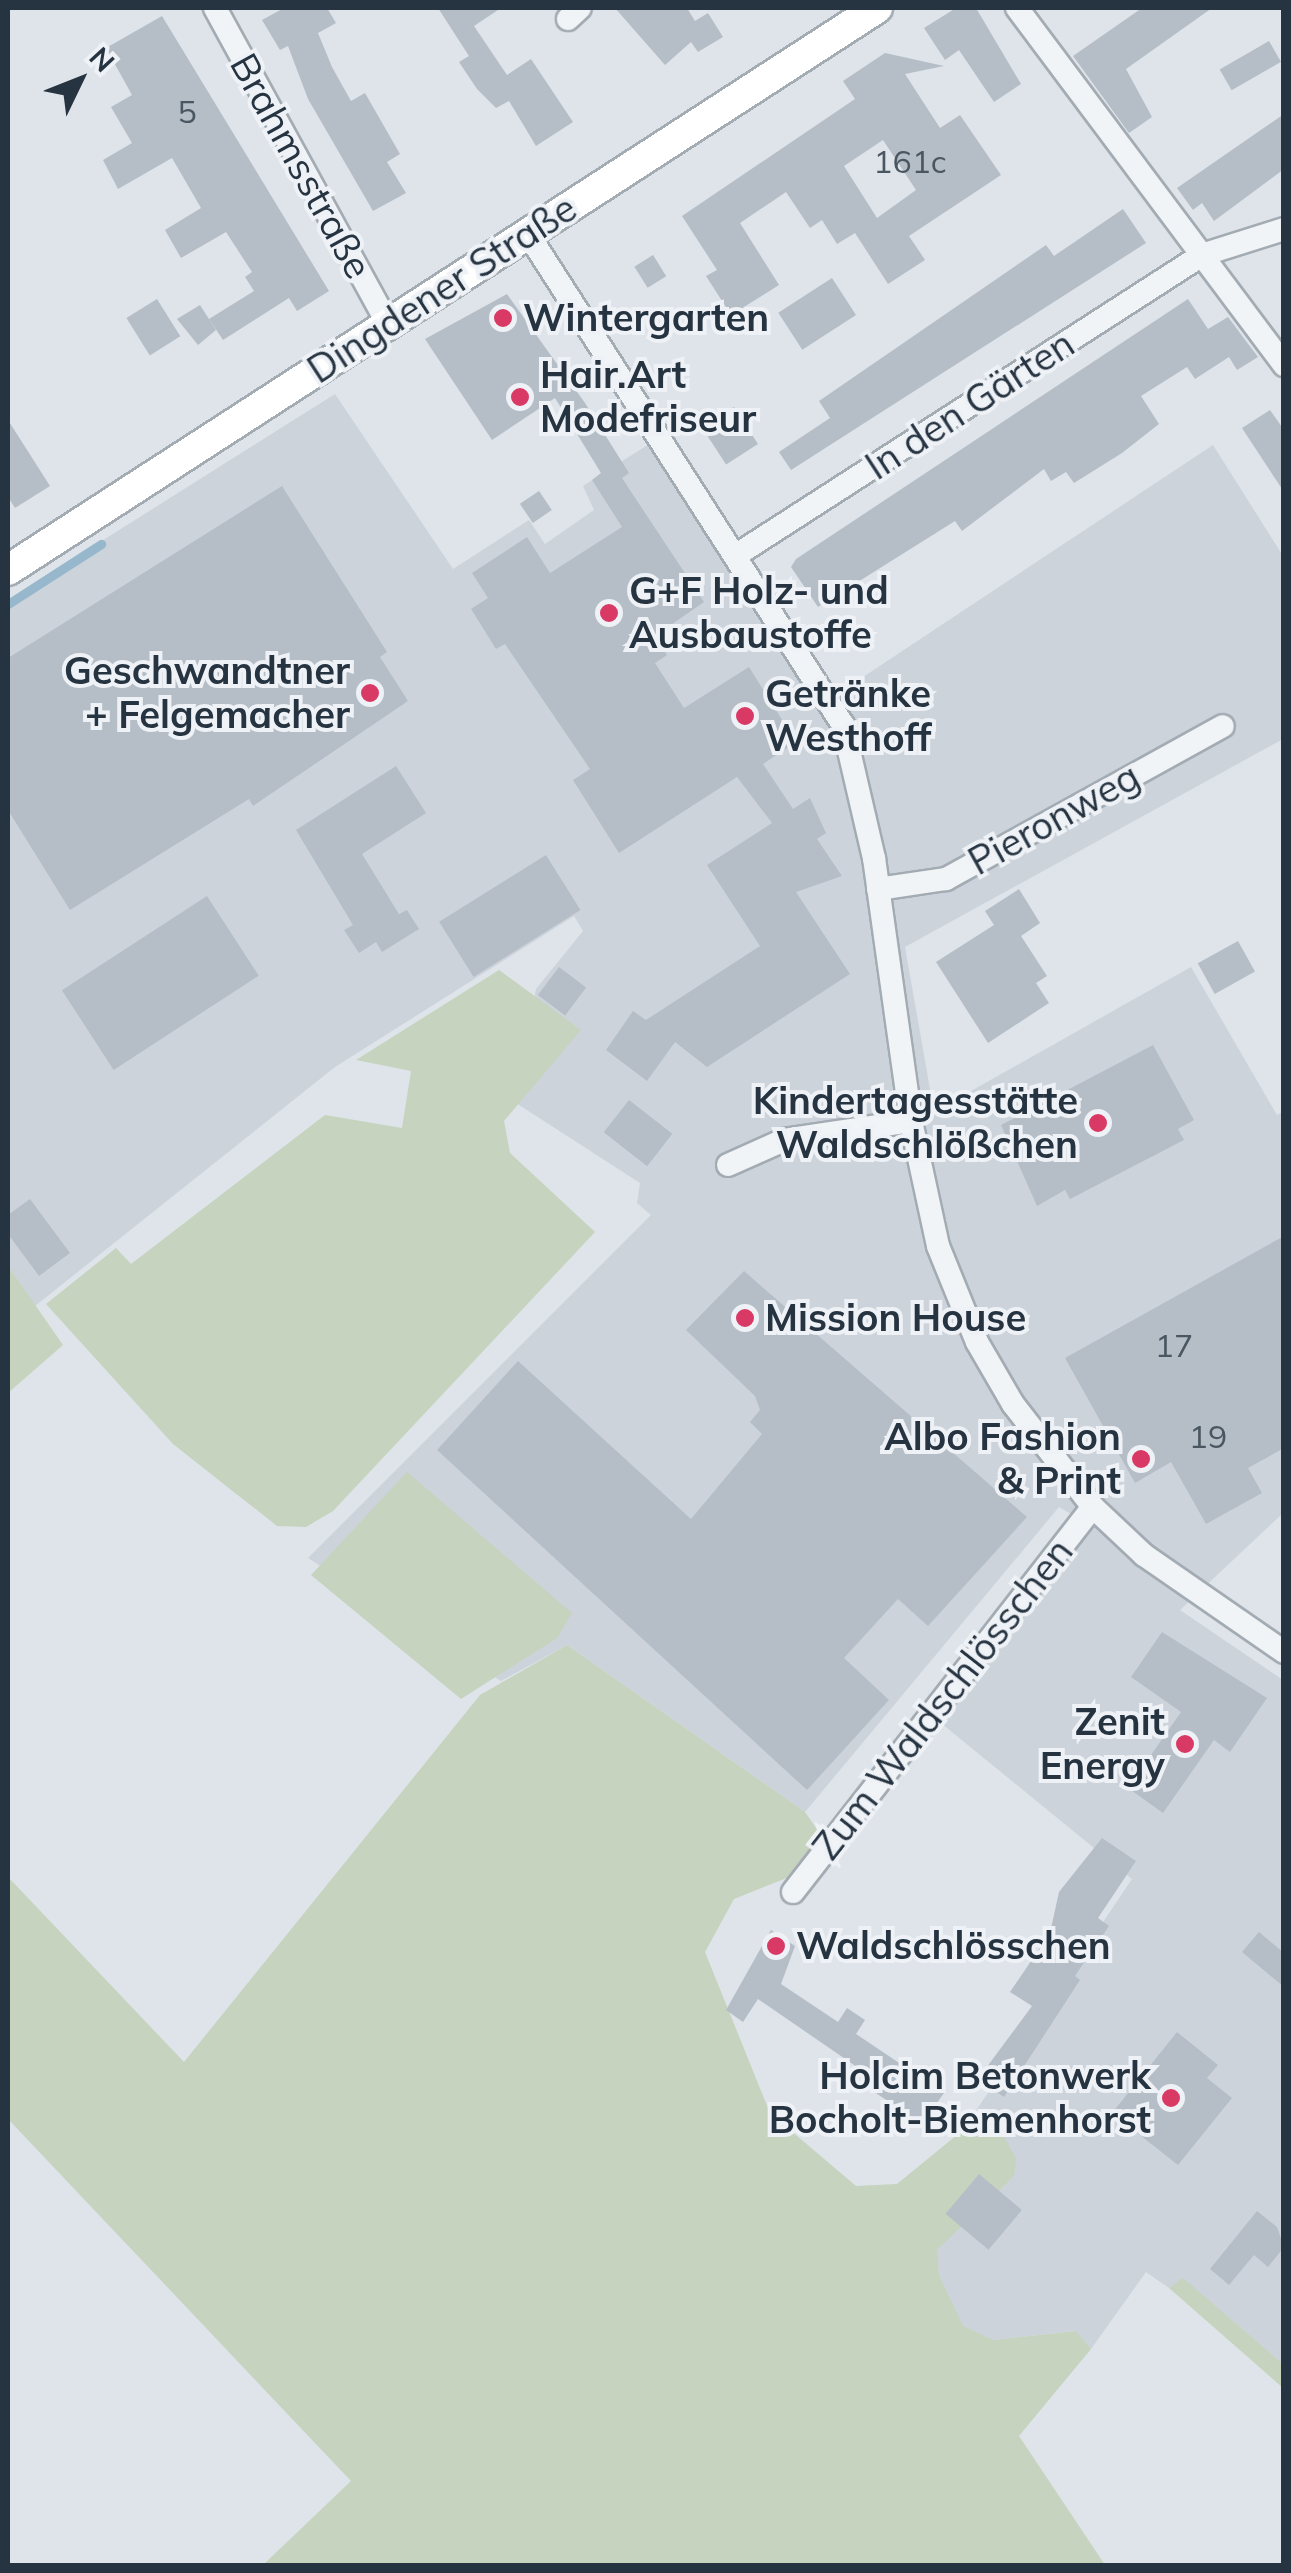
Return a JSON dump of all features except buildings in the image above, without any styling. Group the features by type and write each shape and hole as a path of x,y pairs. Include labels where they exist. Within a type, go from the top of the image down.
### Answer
{"main road":[{"name":"Dingdener Straße","path":"8,570 877,8"}],"street":[{"name":"Brahmsstraße","path":"215,8 388,324"},
{"path":"1017,8 1284,365"},
{"name":"In den Gärten","path":"738,554 1202,256 1284,229"},
{"name":"Zum Waldschlösschen","path":"528,234 738,554 842,726 878,889 910,1121 938,1246 977,1342 1012,1404 1094,1507 1144,1555 1284,1652"},
{"name":"Pieronweg","path":"878,889 946,879 1223,726"},
{"path":"728,1165 800,1136 910,1121"},
{"name":"Zum Waldschlösschen","path":"793,1892 1094,1507"}],"shaded area":[{"path":"335,394 453,569 529,520 545,544 594,510 583,486 657,439 810,680 851,685 1213,445 1283,556 1283,739 905,947 934,1112 1191,967 1277,1115 1283,1112 1283,1513 1180,1610 1283,1680 1283,2364 1183,2279 1169,2288 1146,2272 1091,2349 1075,2331 994,2340 962,2326 939,2275 936,2251 976,2207 998,2127 963,2130 1132,1879 936,1719 1047,1564 1071,1514 1059,1507 805,1812 567,1645 501,1681 308,1558 651,1215 637,1203 640,1183 516,1103 536,989 583,931 574,916 335,1067 35,1306 8,1266 8,600"}],"green space":[{"path":"499,970 581,1030 504,1121 510,1153 595,1232 333,1511 306,1527 277,1526 173,1444 46,1304 116,1248 131,1264 325,1115 402,1128 411,1071 356,1060"},
{"path":"8,1266 63,1345 8,1393"},
{"path":"407,1472 572,1613 557,1638 461,1699 311,1575"},
{"path":"567,1645 805,1812 837,1858 734,1899 705,1952 770,2113 856,2186 897,2184 963,2130 998,2127 1016,2158 1014,2176 937,2250 939,2275 963,2326 994,2340 1076,2331 1091,2349 1019,2436 1105,2565 263,2565 351,2481 8,2119 8,1877 184,2062 480,1695"},
{"path":"1183,2278 1283,2364 1283,2388 1169,2288"}],"waterway":[{"path":"8,604 101,544"}],"place":[{"name":"Wintergarten","path":"503,318"},
{"name":"Hair.Art Modefriseur","path":"520,397"},
{"name":"G+F Holz- und Ausbaustoffe","path":"609,613"},
{"name":"Geschwandtner + Felgemacher","path":"370,693"},
{"name":"Getränke Westhoff","path":"745,716"},
{"name":"Kindertagesstätte Waldschlößchen","path":"1098,1123"},
{"name":"Mission House","path":"745,1318"},
{"name":"Albo Fashion & Print","path":"1141,1459"},
{"name":"Zenit Energy","path":"1185,1744"},
{"name":"Waldschlösschen","path":"776,1946"},
{"name":"Holcim Betonwerk Bocholt-Biemenhorst","path":"1171,2098"}]}
